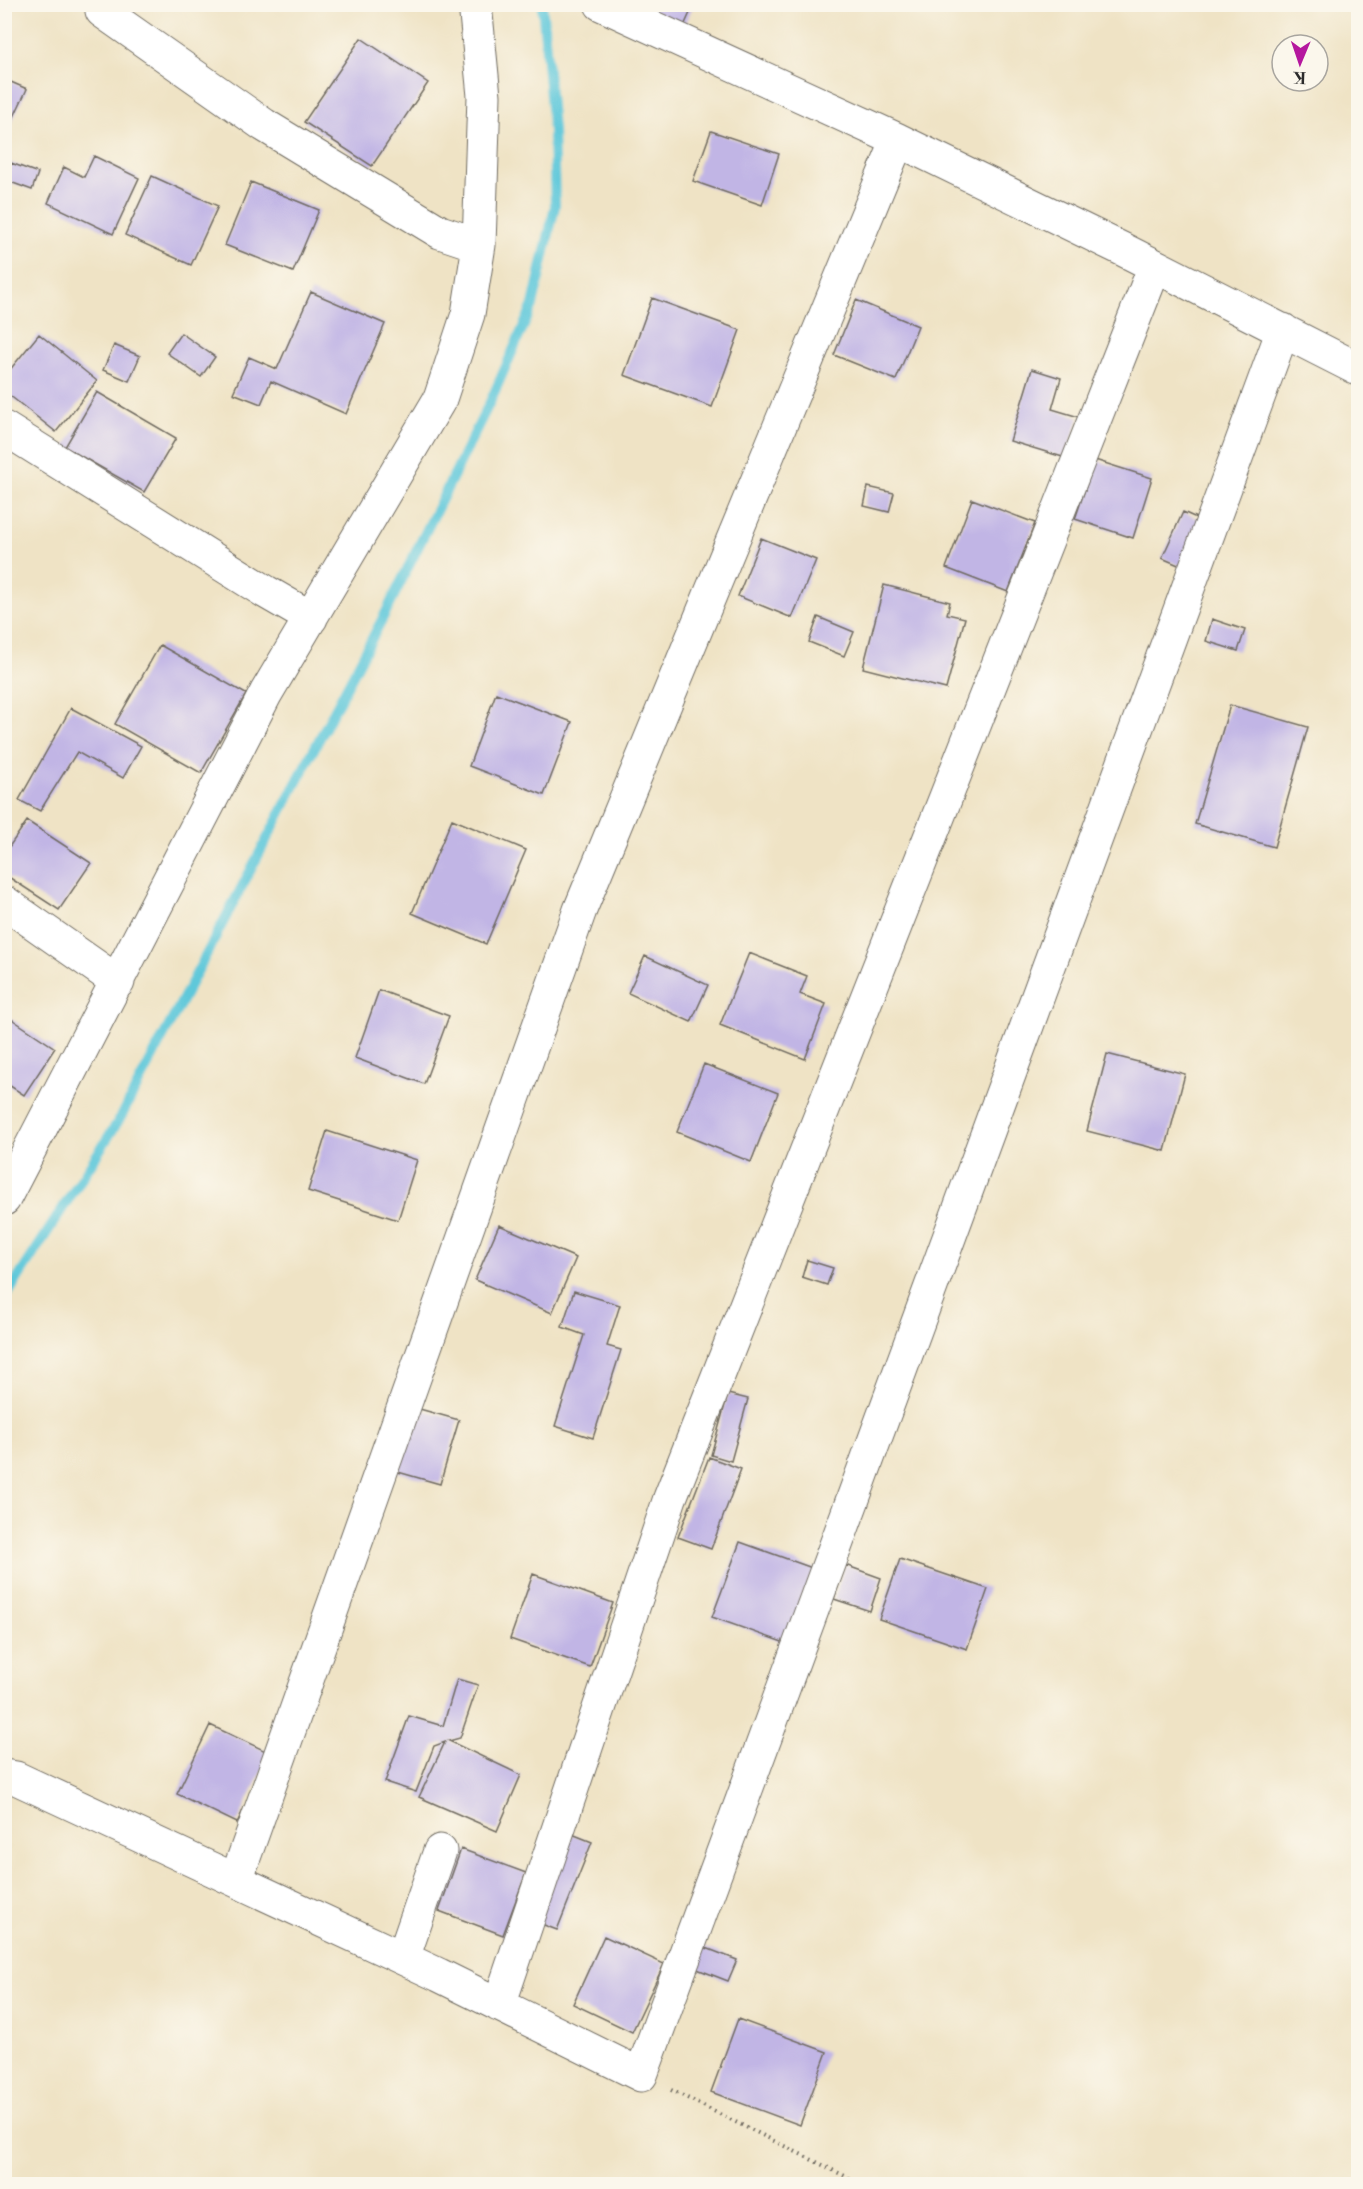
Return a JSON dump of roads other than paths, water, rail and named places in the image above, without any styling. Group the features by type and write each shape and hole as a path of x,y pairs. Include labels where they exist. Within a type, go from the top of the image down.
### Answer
{"street":[{"path":"4,1199 266,693 440,399 468,314 479,245 484,96 475,4"},
{"path":"601,4 898,140 1359,369"},
{"path":"102,11 264,125 440,232 479,245"},
{"path":"236,1880 580,910 898,140"},
{"path":"499,2005 670,1498 1155,266"},
{"path":"4,1776 16,1778 403,1958 641,2075 1283,330"},
{"path":"4,428 311,618"},
{"path":"4,902 118,982"},
{"path":"403,1958 440,1851"}],"waterway":[{"path":"4,1300 121,1117 388,608 491,400 533,305 555,206 553,130 542,4"}]}
